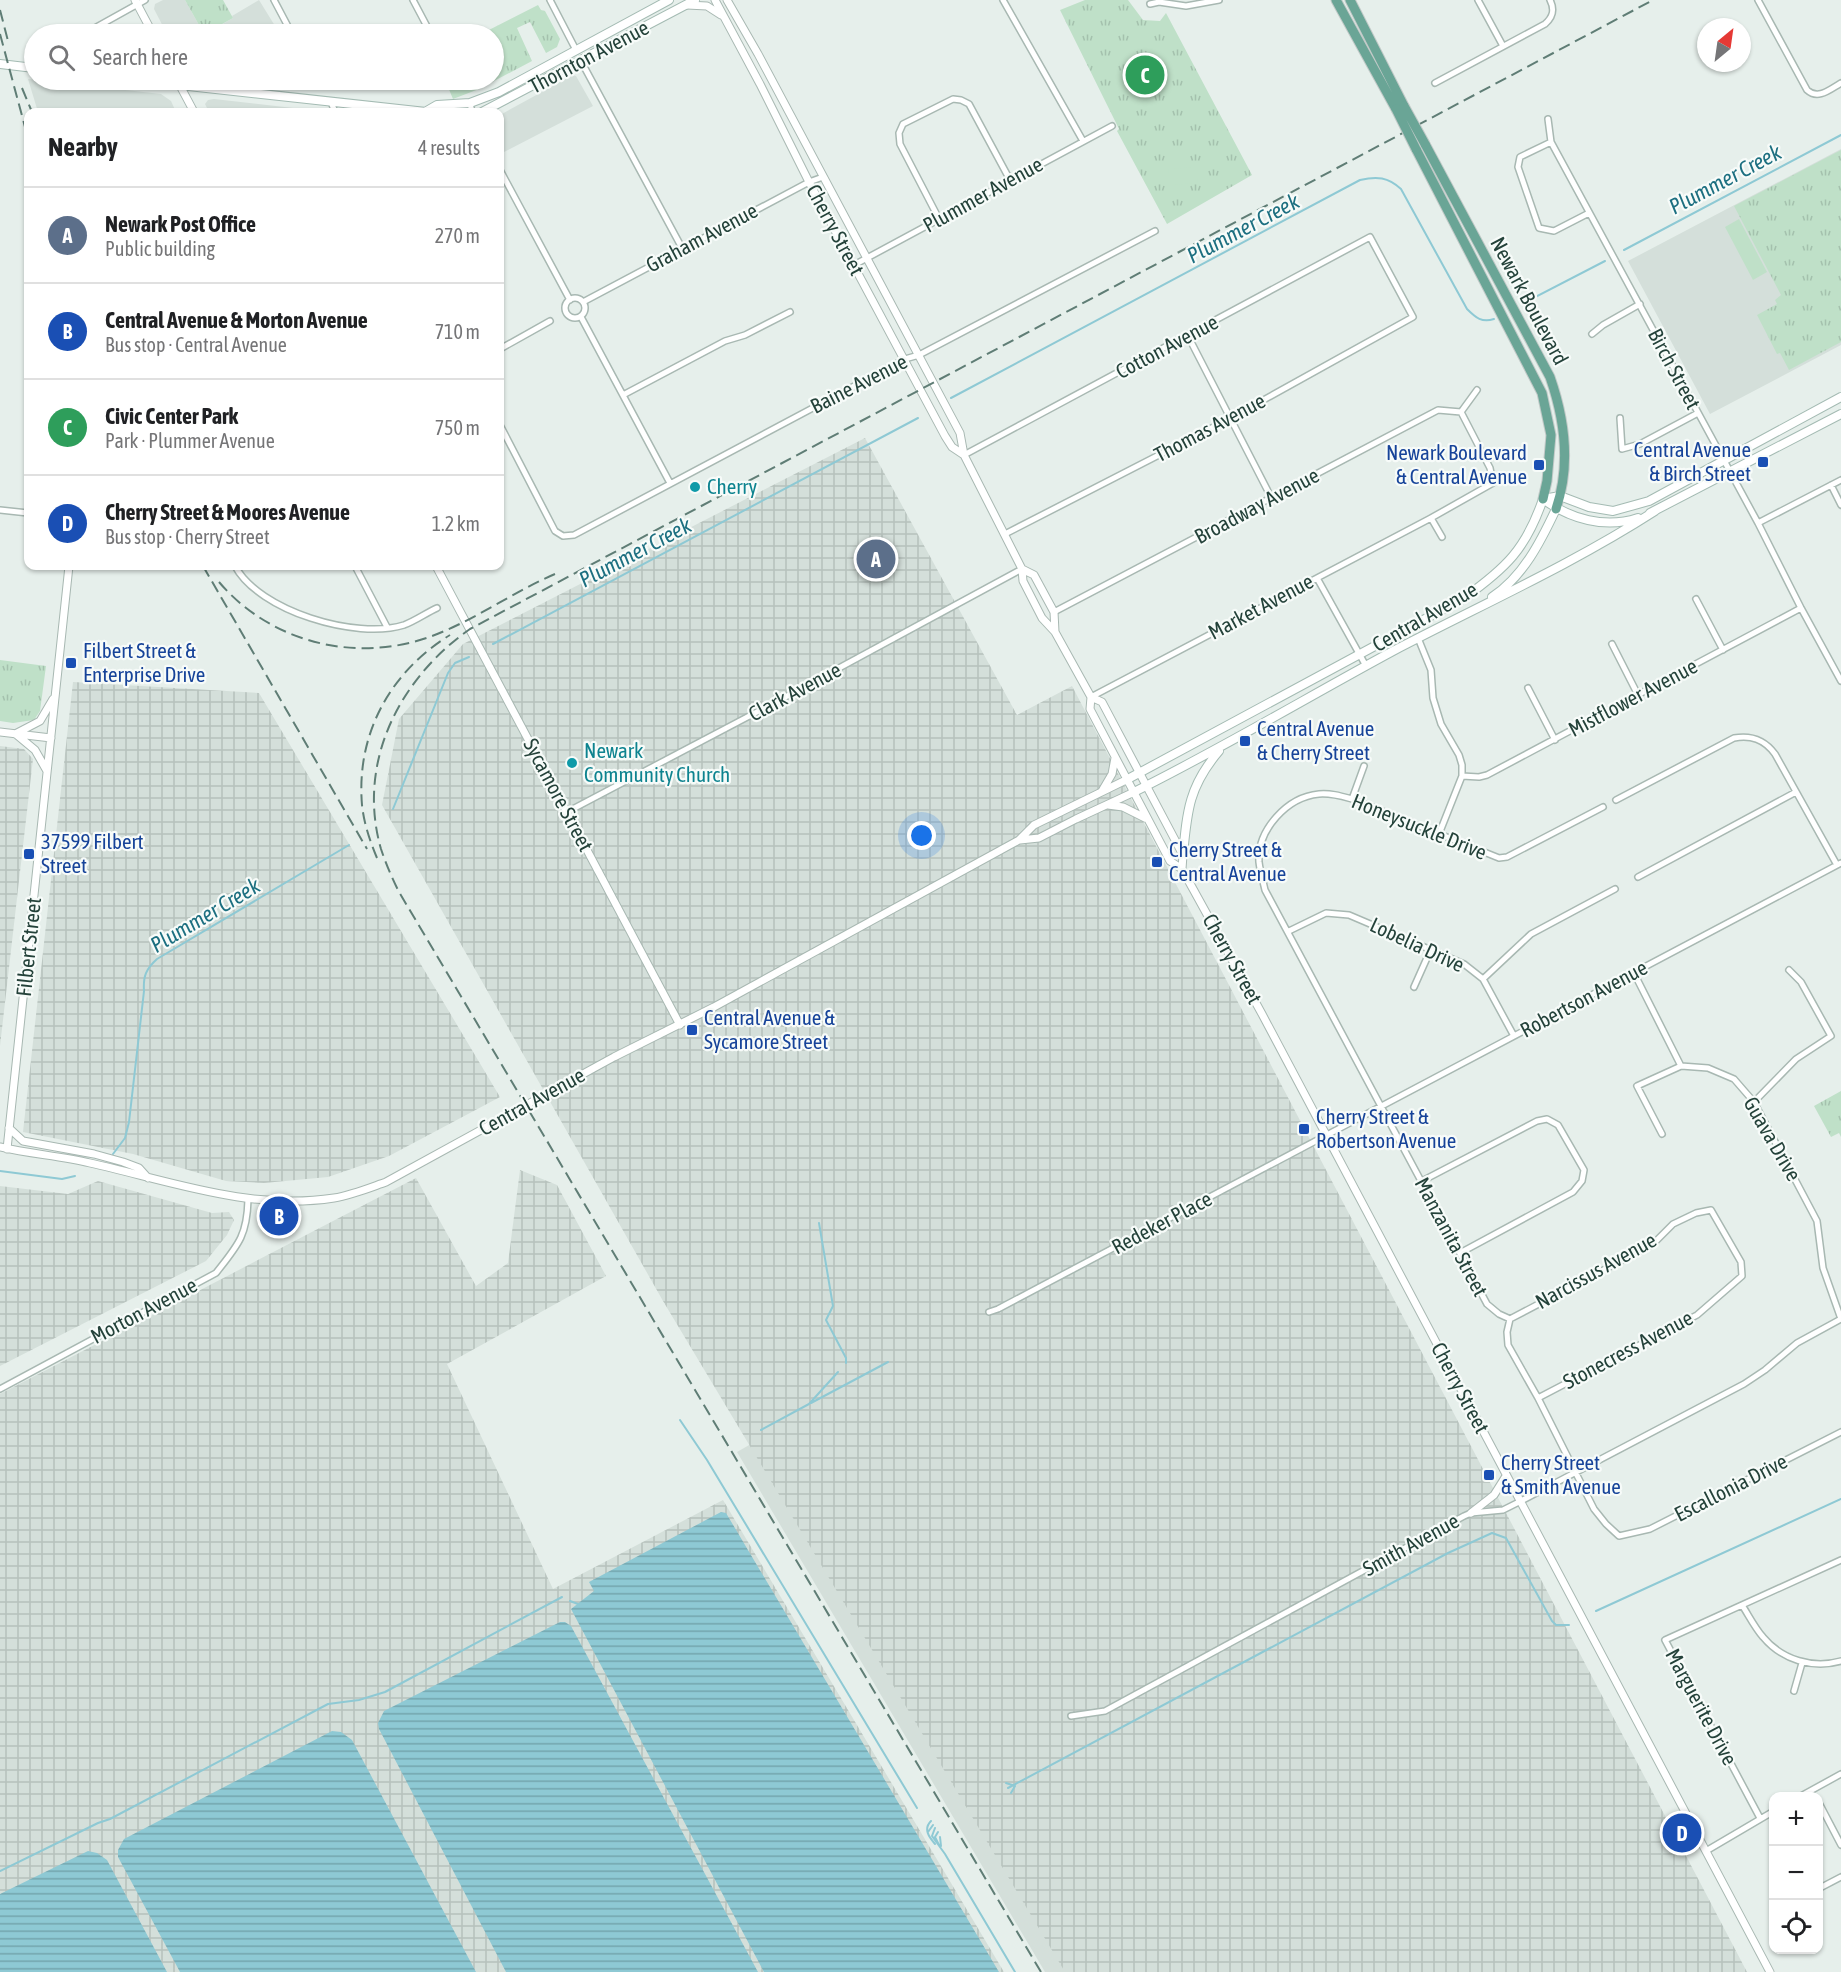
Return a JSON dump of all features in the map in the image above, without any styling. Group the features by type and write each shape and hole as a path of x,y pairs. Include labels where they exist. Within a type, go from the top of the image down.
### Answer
{"main road":[{"name":"Thornton Avenue","path":"504,90 669,0"},
{"name":"Newark Boulevard","path":"1336,0 1400,107"},
{"name":"Newark Boulevard","path":"1350,0 1400,107 1542,393 1551,435 1547,481 1542,499"},
{"name":"Thornton Avenue","path":"490,108 691,2"},
{"path":"0,64 24,67"},
{"name":"Thornton Avenue","path":"239,90 388,108"},
{"name":"Thornton Avenue","path":"432,108 437,105 471,108 504,90"},
{"name":"Newark Boulevard","path":"1420,147 1550,377 1565,434 1560,496 1539,544 1500,592 1468,612"},
{"path":"1542,499 1560,496 1589,507 1613,511 1649,501 1841,397"},
{"path":"1468,612 1504,596 1616,536 1655,511 1841,414"},
{"path":"1542,499 1556,509 1596,522 1616,523 1655,511"},
{"name":"Central Avenue","path":"1126,780 1464,598 1495,576 1526,540 1535,523 1542,499"},
{"name":"Central Avenue","path":"1132,793 1222,747 1468,612"},
{"path":"1412,627 1418,638"},
{"path":"1183,855 1188,804 1208,763 1222,747"}],"street":[{"path":"100,24 136,2 145,0"},
{"path":"274,0 287,24"},
{"path":"413,0 426,24"},
{"path":"550,0 576,50"},
{"name":"Cherry Street","path":"715,0 809,182 952,447 964,455"},
{"name":"Cherry Street","path":"726,0 771,78 960,433 964,455 1022,569 1023,581 1042,618 1055,632 1091,697 1090,709 1132,793 1170,861 1182,870 1327,1136 1770,1972"},
{"path":"732,9 733,0"},
{"path":"1003,0 1083,141"},
{"path":"1150,4 1159,2 1186,6 1219,0"},
{"path":"1478,0 1503,46"},
{"path":"1435,83 1545,24 1552,15 1550,0"},
{"path":"1758,0 1807,90 1812,95 1819,95 1841,83"},
{"path":"136,2 148,24"},
{"path":"691,2 706,6 722,15"},
{"path":"581,61 682,248"},
{"path":"760,84 771,78"},
{"path":"182,90 192,108"},
{"path":"939,219 900,144 899,134 903,124 953,99 969,104 1010,180"},
{"path":"331,102 333,108"},
{"name":"Birch Street","path":"1548,119 1551,142 1841,681"},
{"name":"Plummer Avenue","path":"854,265 1112,126"},
{"path":"1551,142 1520,157 1518,167 1539,228 1554,231 1589,213"},
{"path":"504,177 570,300"},
{"name":"Graham Avenue","path":"583,302 682,248 809,182 823,177"},
{"name":"Baine Avenue","path":"504,433 555,531 563,536 574,535 905,359 919,355 1155,231"},
{"name":"Cotton Avenue","path":"964,455 1370,237 1413,317"},
{"path":"576,298 583,302 585,310 581,317 572,318 566,313 565,306 570,300 576,298"},
{"path":"1592,334 1603,325 1640,304"},
{"path":"623,396 725,341 746,335 790,312"},
{"path":"581,317 670,483"},
{"name":"Thomas Avenue","path":"1005,534 1231,418 1413,317"},
{"path":"504,347 550,321"},
{"path":"1188,336 1272,499"},
{"path":"1461,412 1477,390"},
{"name":"Broadway Avenue","path":"1054,612 1438,410 1461,412"},
{"name":"Market Avenue","path":"1091,697 1493,483 1490,468 1461,412"},
{"path":"1620,418 1622,449 1640,444 1698,413"},
{"path":"1758,523 1841,480"},
{"path":"1831,485 1841,505"},
{"path":"0,510 24,513"},
{"path":"1431,518 1442,537"},
{"name":"Cherry Street","path":"1022,569 1034,575 1054,612 1055,632"},
{"name":"Clark Avenue","path":"567,812 1022,569"},
{"name":"Filbert Street","path":"2,1148 9,1128 69,570"},
{"path":"237,570 250,584 286,609 313,620 351,628 404,625 437,608"},
{"path":"357,570 387,627"},
{"name":"Sycamore Street","path":"438,570 680,1025"},
{"path":"1317,578 1366,666"},
{"path":"1696,600 1723,650"},
{"name":"Mistflower Avenue","path":"1462,776 1487,775 1801,608"},
{"path":"1418,638 1431,670 1433,698 1462,765 1462,776 1439,834"},
{"path":"1612,644 1638,695"},
{"path":"1528,688 1555,740"},
{"path":"15,734 40,721 55,694"},
{"name":"Cherry Street","path":"1091,697 1102,702 1183,855"},
{"path":"0,732 51,738"},
{"path":"15,734 35,750 47,771"},
{"path":"1616,800 1734,738 1745,736 1755,738 1770,747 1839,864"},
{"path":"1102,791 1112,774 1115,758"},
{"path":"1352,799 1364,766"},
{"name":"Central Avenue","path":"2,1148 79,1160 248,1200 276,1202 334,1198 386,1182 1019,840 1034,825 1126,780"},
{"path":"1638,877 1796,792"},
{"name":"Central Avenue","path":"1019,840 1039,838 1132,793"},
{"name":"Honeysuckle Drive","path":"1269,826 1281,812 1299,800 1318,794 1335,794 1492,856 1507,857 1603,807"},
{"path":"1106,805 1123,807 1147,819"},
{"name":"Manzanita Street","path":"1269,826 1263,840 1259,861 1266,890 1487,1304 1499,1314 1510,1318"},
{"path":"1182,870 1183,855"},
{"name":"Robertson Avenue","path":"1327,1136 1839,864"},
{"path":"1483,979 1531,934 1615,889"},
{"name":"Lobelia Drive","path":"1289,931 1326,913 1349,915 1464,964 1483,979 1514,1036"},
{"path":"1414,987 1431,950"},
{"path":"1754,1102 1796,1059 1831,1036 1802,982 1788,970"},
{"path":"1634,973 1681,1066 1637,1086 1662,1134"},
{"name":"Guava Drive","path":"1681,1066 1708,1068 1734,1079 1754,1102 1817,1221 1823,1268 1841,1319"},
{"path":"1422,1181 1536,1121 1547,1119 1558,1125 1584,1170 1582,1181 1573,1192 1460,1253"},
{"path":"9,1128 23,1141 94,1154 123,1162 139,1168 148,1178"},
{"name":"Redeker Place","path":"988,1312 998,1309 1327,1136"},
{"name":"Morton Avenue","path":"0,1389 216,1273 237,1247 247,1222 248,1200"},
{"name":"Narcissus Avenue","path":"1510,1318 1653,1244 1673,1224 1696,1213 1711,1210 1741,1262 1742,1276"},
{"name":"Stonecress Avenue","path":"1538,1398 1697,1315 1742,1276"},
{"path":"1510,1318 1507,1332 1508,1345 1576,1473"},
{"name":"Smith Avenue","path":"1071,1716 1105,1711 1471,1513 1503,1510 1521,1502 1744,1384 1797,1343 1841,1319"},
{"name":"Escallonia Drive","path":"1576,1473 1594,1509 1619,1536 1650,1528 1841,1432"},
{"path":"1471,1513 1494,1495 1506,1476"},
{"name":"Marguerite Drive","path":"1760,1818 1665,1640 1841,1560"},
{"path":"1742,1605 1763,1638 1778,1651 1802,1663 1815,1665 1841,1661"},
{"path":"1794,1691 1802,1663"},
{"path":"1810,1792 1841,1774"},
{"path":"1823,1811 1841,1845"},
{"path":"1706,1851 1769,1813"},
{"path":"1823,1886 1841,1877"}],"shaded area":[{"path":"163,0 185,0 198,24 162,24 154,9 155,4"},
{"path":"259,0 274,24 222,24 233,18 232,16"},
{"path":"573,75 576,76 593,106 504,152 504,113"},
{"path":"31,90 126,90 161,94 171,101 174,108 37,108"},
{"path":"208,100 293,108 207,108 205,104"},
{"path":"1841,149 1841,345 1710,414 1628,261"},
{"path":"865,438 1017,715 1072,686 1747,1972 1065,1972 663,1301 382,805 399,719 463,644"},
{"path":"73,682 259,693 500,1097 389,1156 328,1177 264,1183 226,1181 133,1154 23,1132"},
{"path":"0,746 24,749 33,759 0,1046"},
{"path":"520,1170 557,1185 606,1276 447,1364 553,1589 723,1500 1004,1972 0,1972 0,1394 416,1178 476,1286 508,1263"},
{"path":"98,1181 212,1213 229,1212 234,1220 227,1235 206,1261 0,1366 0,1186 68,1194"},
{"path":"751,1444 1098,1972 1045,1972 737,1452"}],"green space":[{"path":"185,0 223,0 233,18 222,24 198,24"},
{"path":"1085,0 1128,0 1143,20 1160,21 1166,13 1252,175 1167,224 1117,131 1119,129 1060,10"},
{"path":"538,5 541,10 545,11 560,39 557,47 546,53 530,22 517,28 532,61 504,76 504,24 501,24"},
{"path":"449,90 476,90 453,99"},
{"path":"1841,150 1841,342 1789,370 1780,353 1777,354 1757,315 1777,304 1775,300 1781,295 1734,206"},
{"path":"1197,167 1198,183 1169,185 1168,169"},
{"path":"1739,219 1767,272 1753,280 1725,227"},
{"path":"0,660 46,666 40,711 34,720 13,723 0,721"},
{"path":"1841,1091 1841,1137 1839,1133 1831,1137 1814,1106"}],"water":[{"path":"721,1512 726,1513 999,1972 764,1972 571,1609 594,1591 589,1582"},
{"path":"560,1622 571,1626 758,1972 506,1972 379,1729 378,1723 384,1711"},
{"path":"332,1731 341,1732 352,1740 476,1972 180,1972 118,1857 118,1850 124,1839"},
{"path":"88,1851 97,1853 107,1860 167,1972 0,1972 0,1894"}],"waterway":[{"name":"Plummer Creek","path":"1624,250 1841,135"},
{"name":"Plummer Creek","path":"951,398 1360,180 1366,179 1387,180 1401,189 1467,309 1479,319 1494,319"},
{"name":"Plummer Creek","path":"1522,304 1605,261"},
{"name":"Plummer Creek","path":"493,644 918,418"},
{"name":"Plummer Creek","path":"393,809 448,673 455,663 469,657"},
{"name":"Plummer Creek","path":"113,1154 125,1138 129,1122 144,981 150,966 157,959 349,845"},
{"name":"Plummer Creek","path":"0,1171 62,1179 75,1176"},
{"path":"819,1223 833,1306 826,1320 846,1358 846,1363"},
{"path":"811,1403 888,1362"},
{"path":"761,1430 809,1404 838,1372"},
{"path":"680,1420 707,1460 917,1808"},
{"path":"1596,1611 1841,1499"},
{"path":"1008,1788 1448,1553 1492,1533 1506,1538 1552,1621 1556,1625 1569,1625"},
{"path":"0,1871 110,1819 328,1704 359,1700 385,1692 562,1597"},
{"path":"570,1601 578,1604"},
{"path":"1006,1783 1015,1786"},
{"path":"1011,1793 1015,1786"},
{"path":"931,1821 927,1830 935,1844"},
{"path":"928,1832 933,1825"},
{"path":"935,1828 932,1836 1015,1972"},
{"path":"938,1832 935,1837 940,1847"},
{"path":"940,1837 941,1846"}],"railway":[{"path":"1041,1972 399,892 381,849 375,817 375,785 380,754 390,725 404,697 445,649 470,629 1653,0"},
{"path":"0,10 8,41"},
{"path":"0,34 24,123"},
{"path":"22,88 30,108"},
{"path":"205,570 367,849"},
{"path":"219,582 240,603 264,620 289,633 317,642 345,647 374,648 403,644 432,636 555,574"},
{"path":"377,858 364,819 362,805 362,779 371,730 394,686 410,667 450,635"}],"place":[{"name":"Civic Center Park","path":"1145,75"},
{"name":"Central Avenue & Birch Street","path":"1763,462"},
{"name":"Newark Boulevard & Central Avenue","path":"1539,465"},
{"name":"Cherry","path":"695,487"},
{"name":"Newark Post Office","path":"876,559"},
{"name":"Filbert Street & Enterprise Drive","path":"71,663"},
{"name":"Central Avenue & Cherry Street","path":"1245,741"},
{"name":"Newark Community Church","path":"572,763"},
{"name":"37599 Filbert Street","path":"29,854"},
{"name":"Cherry Street & Central Avenue","path":"1157,862"},
{"name":"Central Avenue & Sycamore Street","path":"692,1030"},
{"name":"Cherry Street & Robertson Avenue","path":"1304,1129"},
{"name":"Central Avenue & Morton Avenue","path":"279,1216"},
{"name":"Cherry Street & Smith Avenue","path":"1489,1475"},
{"name":"Cherry Street & Moores Avenue","path":"1682,1833"}]}
